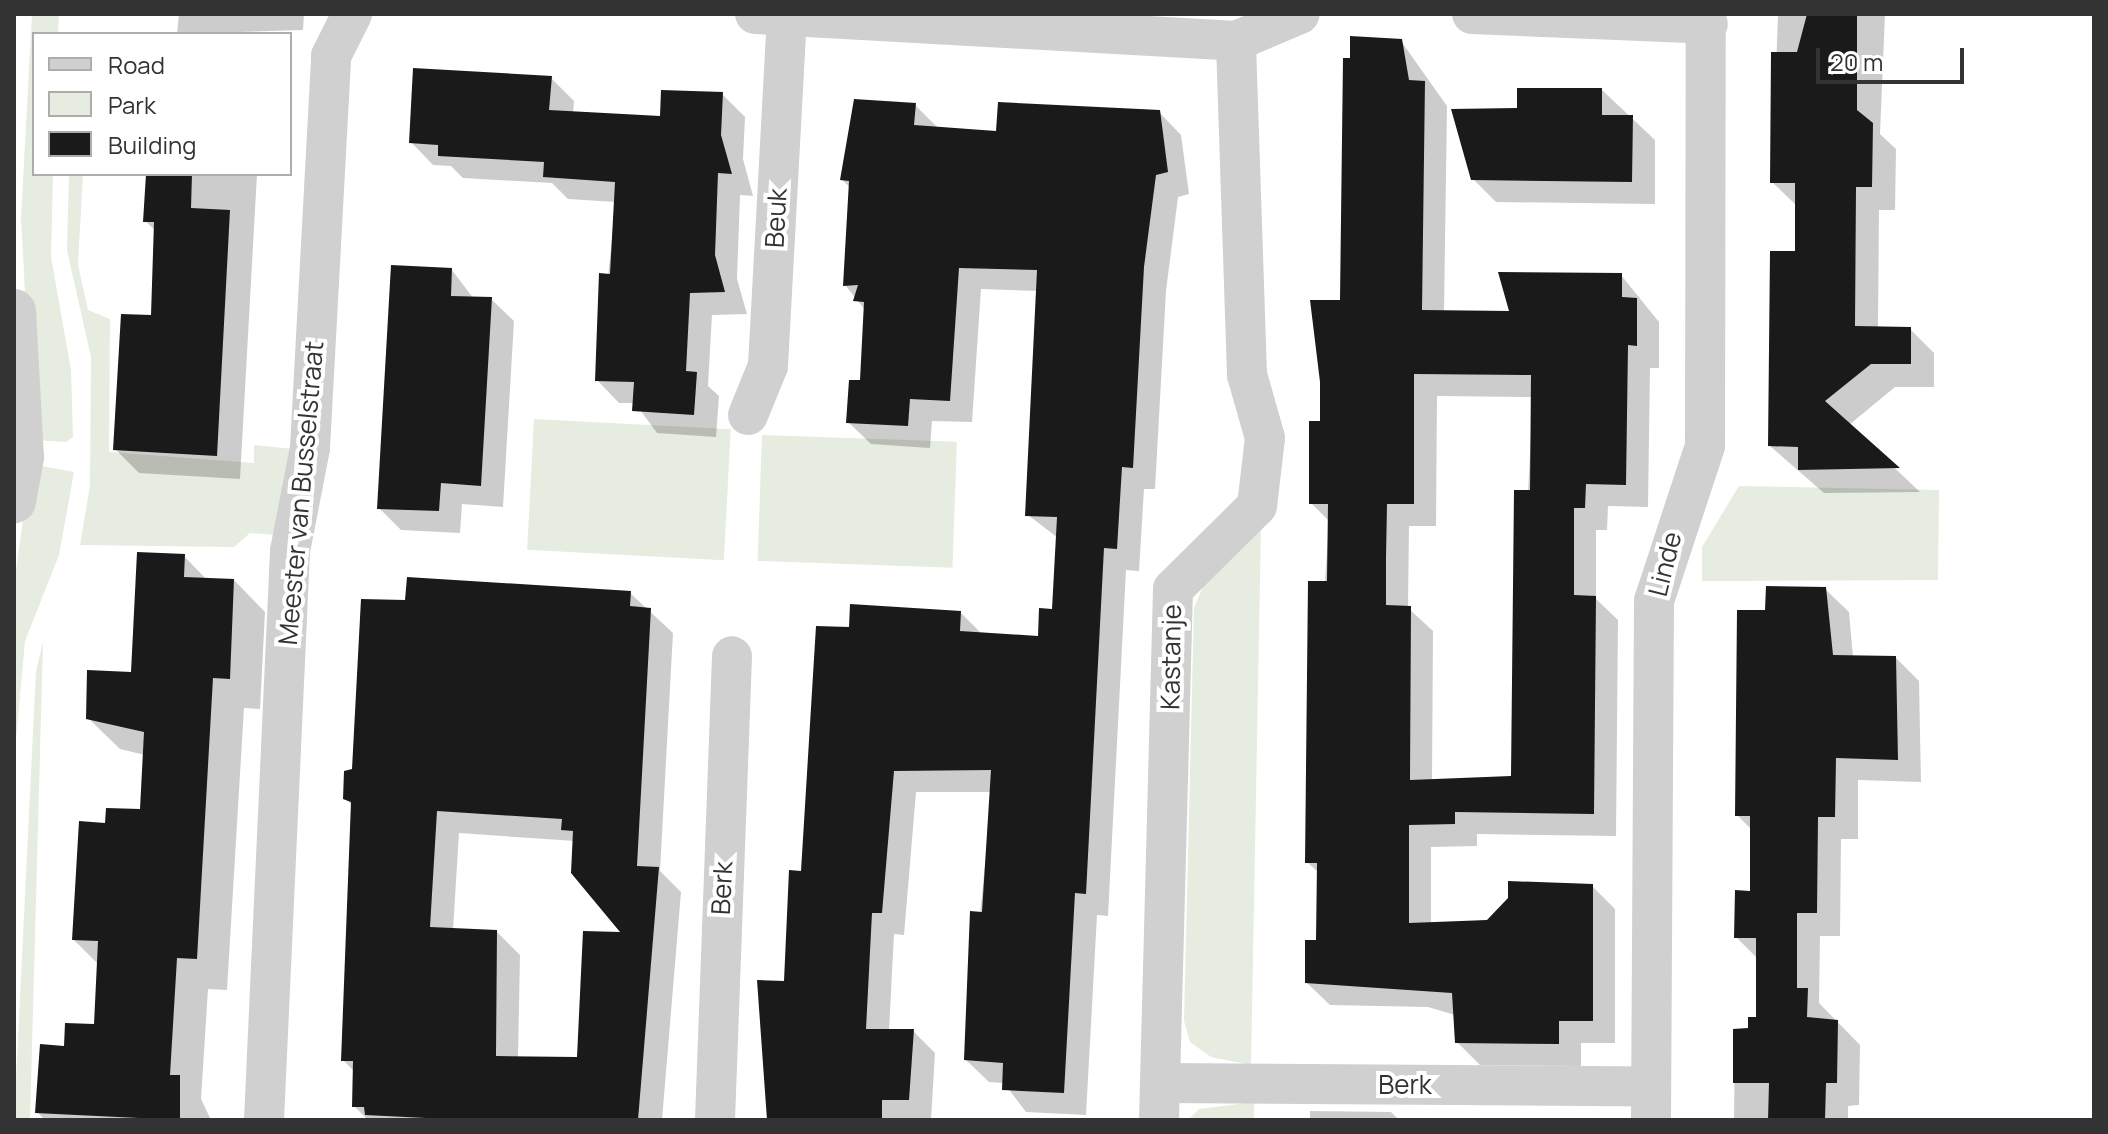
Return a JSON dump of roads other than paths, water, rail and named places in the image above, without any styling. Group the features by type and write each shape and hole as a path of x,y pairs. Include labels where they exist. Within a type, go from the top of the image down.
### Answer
{"street":[{"name":"Meester van Busselstraat","path":"264,1120 290,551 310,448 331,56 352,14"},
{"name":"Beuk","path":"748,415 768,366 771,15 1236,41 1300,14"},
{"path":"1472,14 1707,19"},
{"name":"Linde","path":"1650,1103 1654,601 1705,446 1707,19"},
{"name":"Kastanje","path":"1160,1102 1173,589 1257,506 1265,438 1247,375 1236,41"},
{"path":"14,311 22,457 14,501"},
{"name":"Berk","path":"715,1120 732,656"},
{"name":"Berk","path":"1160,1102 1650,1103"}]}
